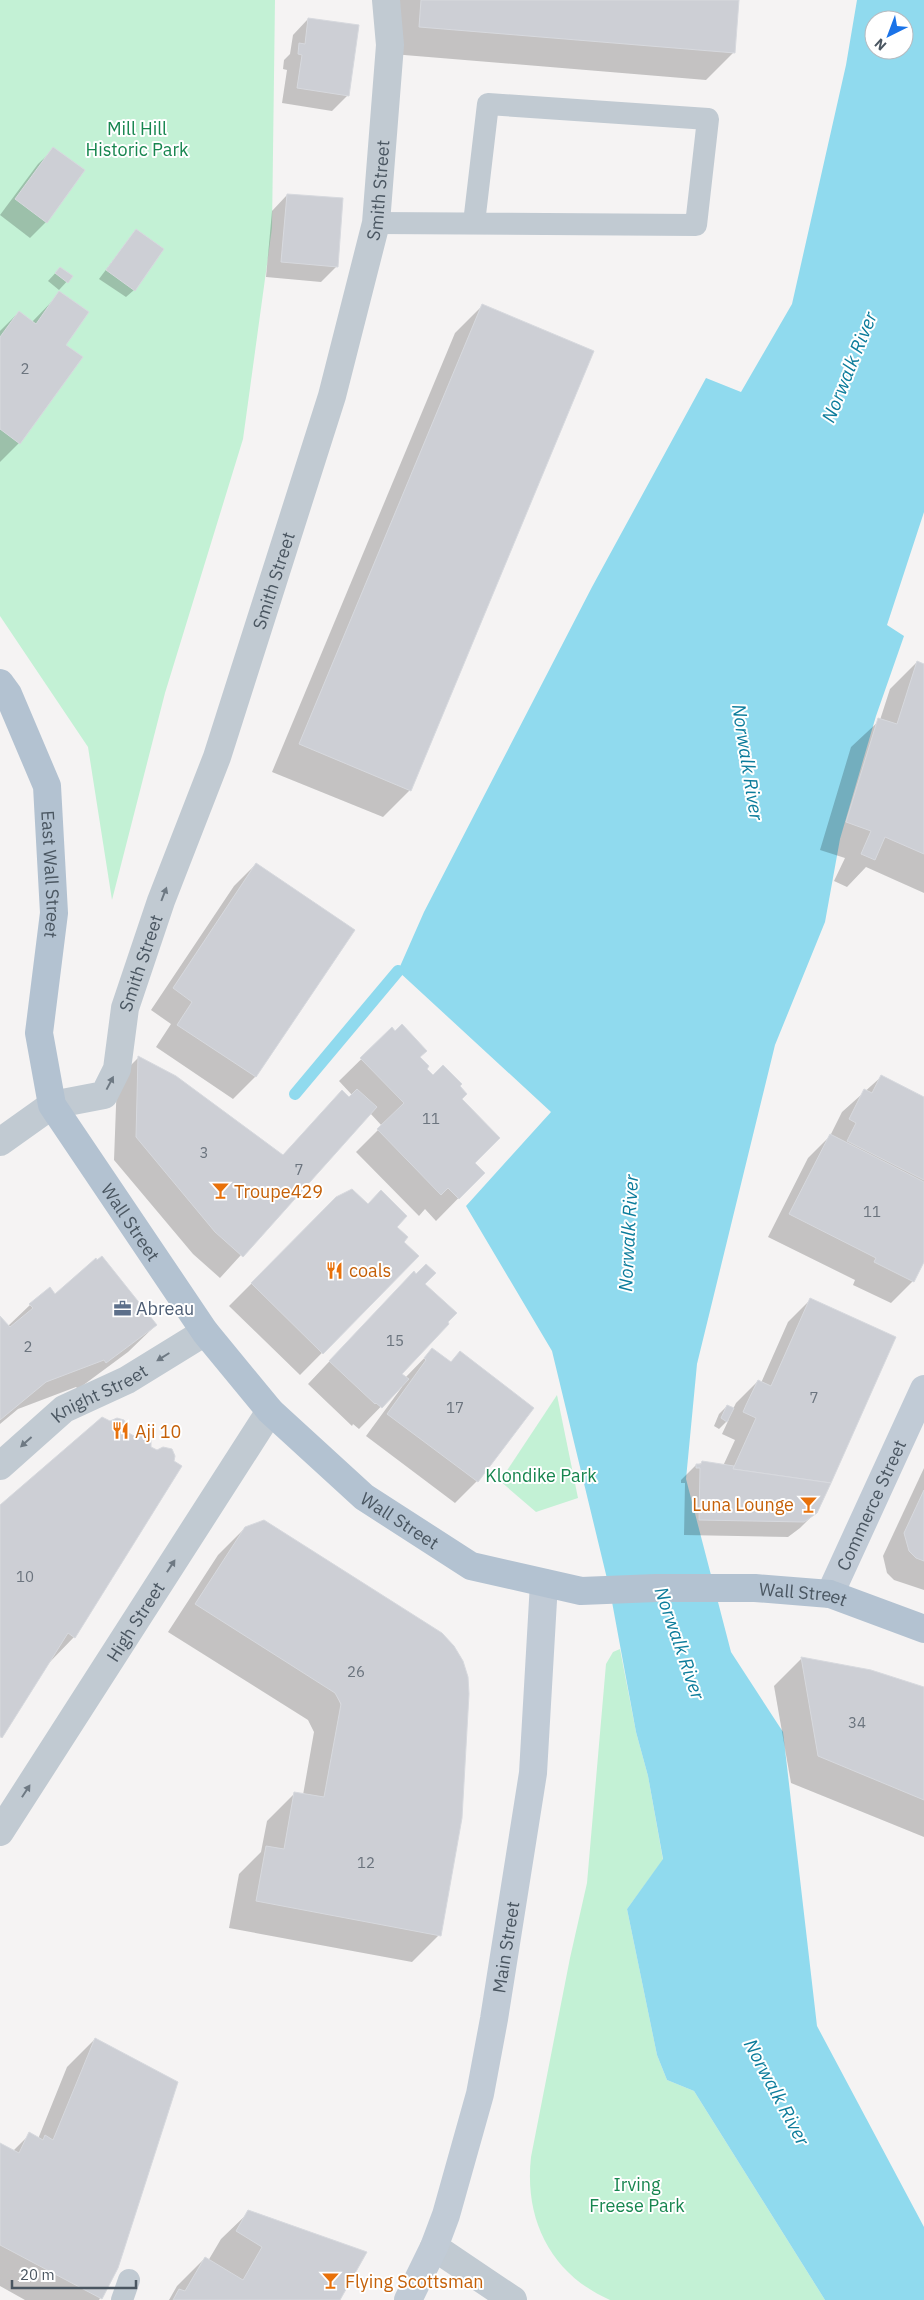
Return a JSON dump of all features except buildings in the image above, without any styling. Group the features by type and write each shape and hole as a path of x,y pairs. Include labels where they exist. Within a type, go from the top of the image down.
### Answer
{"main road":[{"name":"East Wall Street","path":"0,683 8,694 47,786 54,913 39,1033 52,1105"},
{"name":"Wall Street","path":"52,1105 205,1332 270,1411 364,1497 471,1566 581,1591 656,1588 756,1588 830,1594 924,1629"},
{"name":"Commerce Street","path":"830,1594 924,1389"},
{"name":"Main Street","path":"408,2300 434,2247 446,2216 480,2094 505,1961 533,1773 544,1583"}],"street":[{"name":"Smith Street","path":"52,1105 104,1095 117,1069 125,1008 161,901 217,757 332,396 376,223 390,45 386,0"},
{"path":"0,1142 52,1105"},
{"name":"Knight Street","path":"0,1466 64,1409 127,1380 205,1332"},
{"name":"High Street","path":"0,1832 270,1411"},
{"path":"434,2247 513,2300"}],"lane":[{"path":"376,223 696,225 708,119 488,104 474,223"}],"green space":[{"name":"Mill Hill Historic Park","path":"0,0 275,0 272,228 243,439 165,693 112,900 88,747 0,616"},
{"name":"Klondike Park","path":"557,1395 578,1498 536,1512 500,1481"},
{"name":"Irving Freese Park","path":"620,1649 636,1732 648,1776 663,1860 627,1909 657,2055 667,2080 694,2091 825,2300 610,2300 589,2289 572,2276 557,2260 537,2223 532,2202 530,2180 531,2157 570,1958 587,1883 606,1664 613,1652"}],"water":[{"name":"Norwalk River","path":"857,0 924,0 924,512 887,625 904,636 876,716 840,839 825,922 775,1045 697,1364 686,1479 731,1652 783,1732 817,2026 924,2227 924,2300 825,2300 694,2091 667,2080 657,2055 627,1909 663,1859 648,1776 636,1732 610,1591 552,1351 466,1206 551,1112 398,971 424,912 592,587 706,378 741,392 792,304 846,65"}],"waterway":[{"path":"295,1094 398,971"}],"place":[{"name":"Troupe429","path":"220,1191"},
{"name":"coals","path":"335,1270"},
{"name":"Abreau","path":"122,1308"},
{"name":"Aji 10","path":"121,1431"},
{"name":"Luna Lounge","path":"808,1504"},
{"name":"Flying Scottsman","path":"331,2281"}]}
